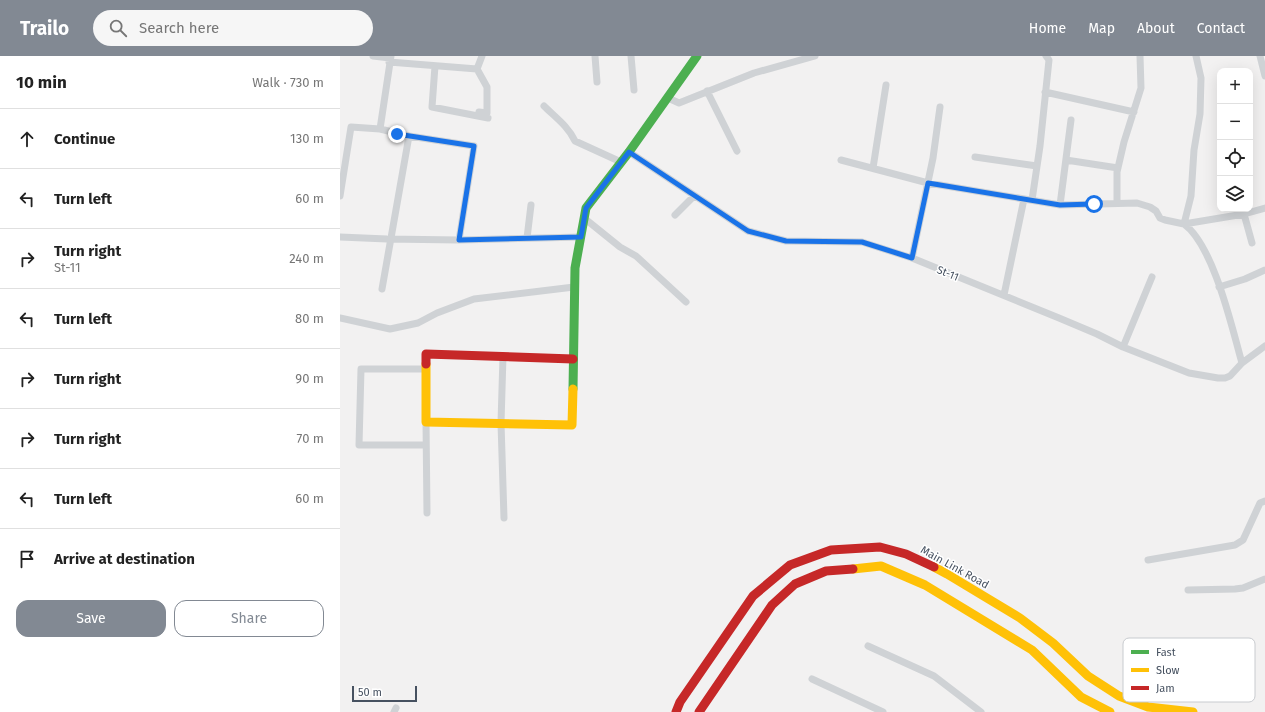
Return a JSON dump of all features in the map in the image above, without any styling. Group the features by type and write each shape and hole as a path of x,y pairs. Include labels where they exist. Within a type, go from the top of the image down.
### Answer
{"street":[{"path":"373,56 435,66 477,70"},
{"path":"479,112 487,113 488,90 477,70 482,56"},
{"path":"595,56 597,82"},
{"path":"631,56 634,90"},
{"path":"426,422 572,425 575,268 586,208 629,152 697,56"},
{"path":"668,98 679,103 754,73 815,56"},
{"path":"1032,200 1049,60 1046,56"},
{"path":"1117,203 1118,168 1140,88 1140,56"},
{"path":"1184,224 1191,196 1194,150 1200,114 1201,78 1196,56"},
{"path":"1260,56 1265,76"},
{"path":"380,130 390,59"},
{"path":"435,66 432,107 488,118"},
{"path":"873,168 886,86"},
{"path":"706,91 720,115 737,151"},
{"path":"1045,92 1134,112"},
{"path":"544,106 563,123 572,134 575,141 621,162"},
{"path":"912,258 933,158 940,107"},
{"path":"1060,205 1071,120"},
{"path":"340,196 351,127 380,130 474,146 459,240"},
{"path":"382,289 409,136"},
{"name":"St-11","path":"629,152 748,231 786,241 862,242 912,258 1097,334 1123,347 1189,373 1225,378 1230,376 1242,363 1265,346"},
{"path":"975,157 1037,166"},
{"path":"841,160 928,183 1060,205 1137,203 1150,207 1156,211 1160,218 1184,224 1244,214 1265,208"},
{"path":"1066,160 1118,168"},
{"path":"675,215 694,196"},
{"path":"1004,295 1024,199"},
{"path":"527,238 530,205"},
{"path":"1244,214 1252,243"},
{"path":"584,218 620,247 636,256 686,302"},
{"path":"1184,224 1191,229 1207,254 1219,287 1242,363"},
{"path":"340,237 459,240 581,237"},
{"path":"1219,287 1245,279 1265,270"},
{"path":"1123,347 1152,277"},
{"path":"340,318 390,329 418,323 436,313 474,299 574,287"},
{"path":"427,513 426,354 573,358"},
{"path":"503,356 501,423 504,518"},
{"path":"426,369 361,369 359,445 426,445"},
{"path":"1148,560 1235,545 1243,540 1260,504 1265,501"},
{"name":"Main Link Road","path":"676,712 680,702 753,596 790,565 831,550 880,547 906,554 947,574 1020,618 1053,643 1088,676 1123,698"},
{"path":"699,712 772,605 795,584 826,571 881,566 925,585 1032,650 1081,696 1110,712"},
{"path":"1188,590 1243,588 1265,579"},
{"path":"868,646 934,676 981,712"},
{"path":"812,679 883,712"},
{"name":"Main Link Road","path":"1135,702 1148,707 1193,712"}],"traffic: fast":[{"path":"573,389 575,268 586,208 629,152 697,56"}],"traffic: slow":[{"path":"426,364 426,422 572,425 573,389"},
{"path":"853,569 881,566 925,585 1032,650 1081,697 1110,712"},
{"path":"934,567 1020,618 1053,643 1088,676 1123,698"},
{"path":"1135,702 1148,707 1193,712"}],"traffic: jam":[{"path":"426,364 426,354 573,359"},
{"path":"676,712 680,702 753,596 790,565 831,550 880,547 906,554 934,567"},
{"path":"699,712 772,605 795,584 826,571 853,569"}],"route":[{"path":"397,134 474,146 459,240 581,237 586,208 629,152 748,231 786,241 862,242 912,258 928,183 1060,205 1094,204"}]}
